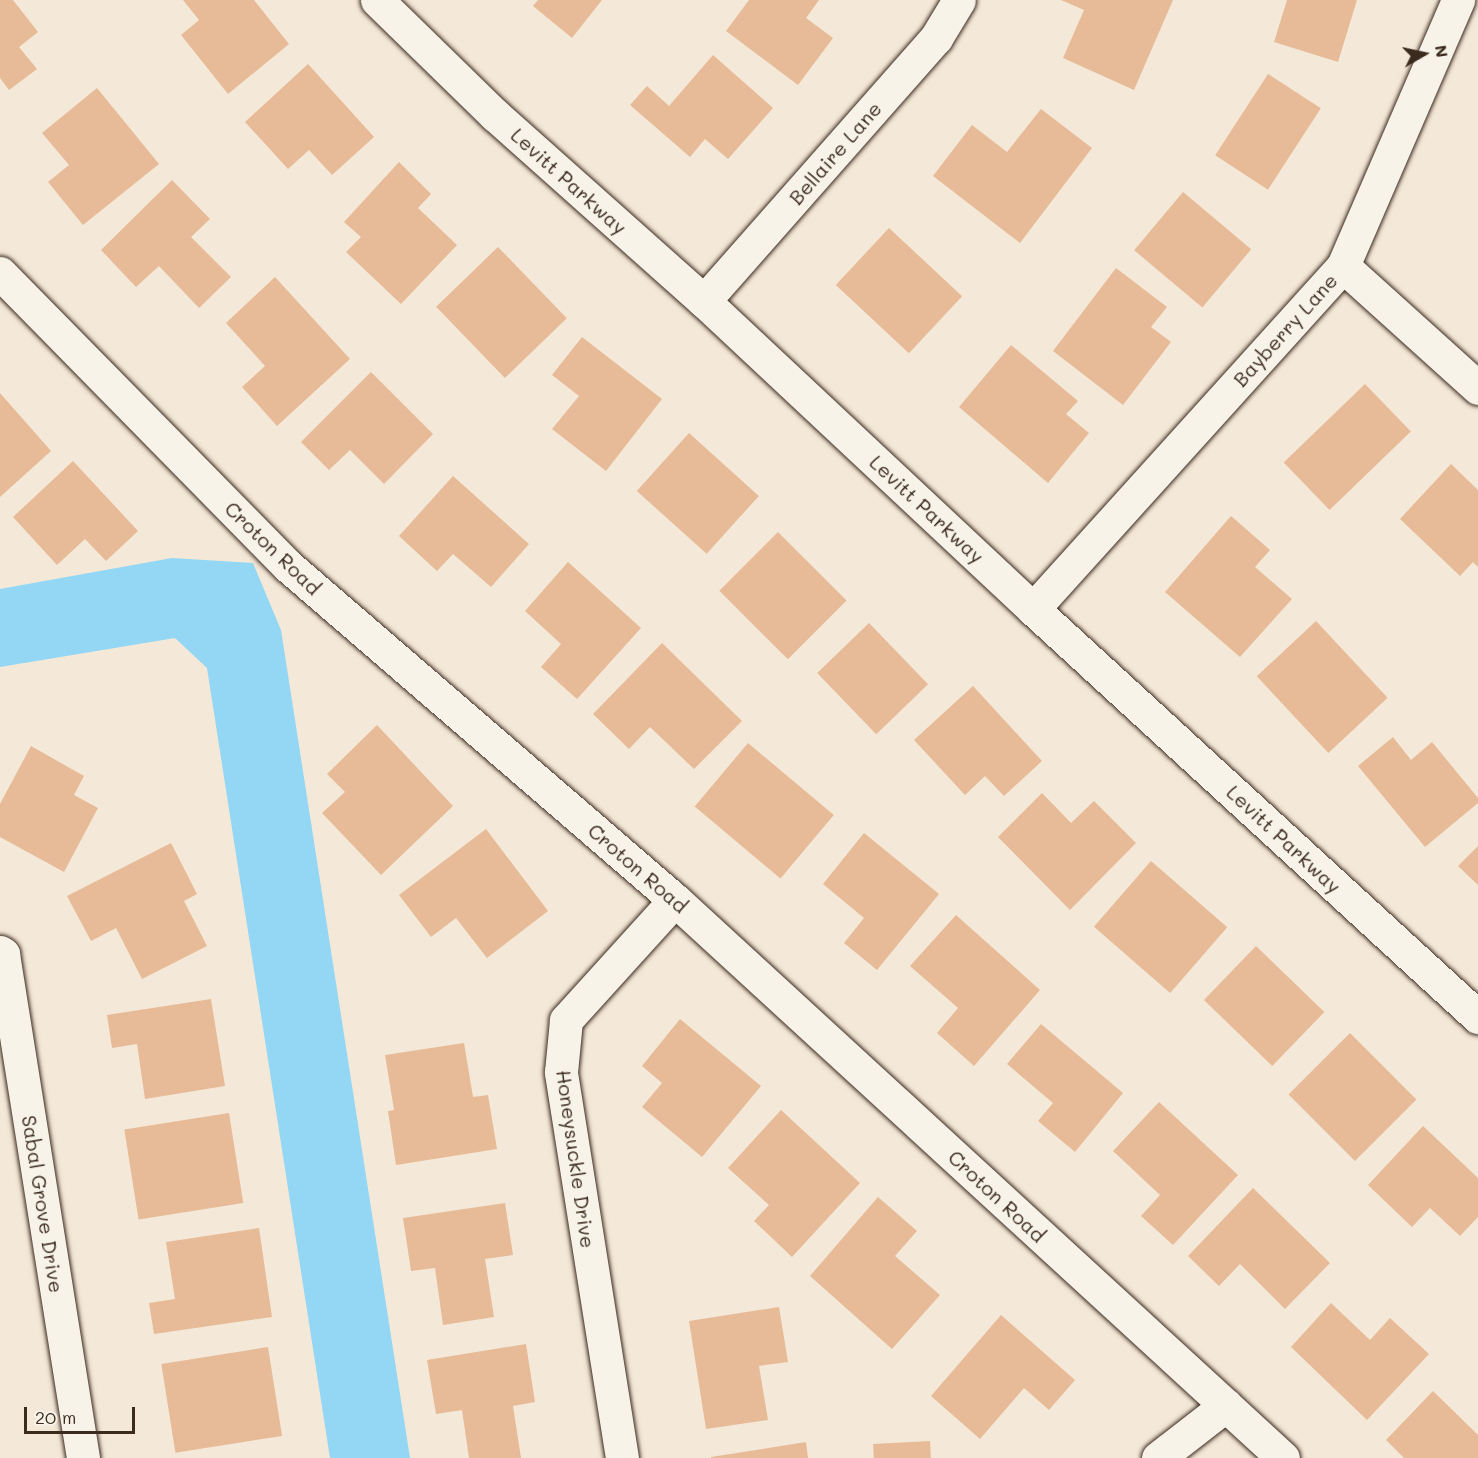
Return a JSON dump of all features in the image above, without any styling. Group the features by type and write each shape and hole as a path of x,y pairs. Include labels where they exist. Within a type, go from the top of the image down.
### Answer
{"street":[{"name":"Levitt Parkway","path":"377,0 495,115 704,301 1033,609 1478,1017"},
{"name":"Bellaire Lane","path":"704,301 936,38 959,0"},
{"name":"Bayberry Lane","path":"1033,609 1343,266 1458,0"},
{"path":"1343,266 1478,388"},
{"name":"Croton Road","path":"0,273 288,566 675,900 1283,1458"},
{"name":"Honeysuckle Drive","path":"622,1458 561,1072 566,1020 675,900"},
{"name":"Sabal Grove Drive","path":"0,952 3,954 5,965 83,1458"},
{"path":"1158,1458 1226,1405"}],"water":[{"path":"172,558 253,563 281,630 410,1458 330,1458 207,668 175,638 0,667 0,589"}],"building":[{"path":"0,0 13,0 38,32 19,47 37,69 9,90 0,78"},
{"path":"183,0 254,0 289,44 228,94 181,35 199,20"},
{"path":"538,0 602,0 572,38 533,6"},
{"path":"749,0 819,0 806,18 833,38 798,85 726,31"},
{"path":"1061,0 1173,0 1134,90 1063,58 1084,10"},
{"path":"1287,0 1357,0 1338,62 1274,42"},
{"path":"713,55 773,108 728,159 705,139 690,157 630,105 647,86 669,106"},
{"path":"308,64 374,137 332,175 309,150 288,169 245,122"},
{"path":"1268,74 1321,108 1268,190 1215,155"},
{"path":"97,88 159,164 83,225 48,182 69,165 42,133"},
{"path":"1041,109 1092,148 1020,243 933,176 972,125 1007,152"},
{"path":"399,162 431,194 418,208 457,245 401,304 346,252 361,237 344,222"},
{"path":"172,180 210,219 191,237 231,277 199,308 159,266 136,287 101,250"},
{"path":"1183,192 1251,249 1202,307 1134,250"},
{"path":"889,228 962,296 909,353 836,285"},
{"path":"498,247 567,318 505,378 436,307"},
{"path":"1116,268 1167,307 1151,327 1171,342 1123,405 1053,351"},
{"path":"275,277 350,359 277,426 242,387 265,366 226,323"},
{"path":"582,337 662,399 606,471 552,429 579,396 552,375"},
{"path":"1011,345 1078,401 1066,414 1089,433 1048,483 959,407"},
{"path":"371,372 433,434 384,484 350,450 329,470 301,442"},
{"path":"1365,384 1411,431 1330,510 1284,462"},
{"path":"0,393 51,451 0,497"},
{"path":"689,433 759,496 707,554 637,491"},
{"path":"73,461 138,531 106,561 85,539 57,565 13,517"},
{"path":"1451,464 1478,490 1478,567 1473,562 1460,576 1400,519"},
{"path":"453,476 529,544 491,587 453,554 437,571 399,536"},
{"path":"1231,516 1270,550 1255,567 1292,599 1240,657 1165,592"},
{"path":"778,532 847,601 788,659 719,591"},
{"path":"568,562 641,628 577,699 541,667 561,644 525,611"},
{"path":"1316,621 1388,698 1328,753 1257,676"},
{"path":"869,623 928,684 876,734 817,673"},
{"path":"662,643 742,721 694,769 650,727 629,749 593,714"},
{"path":"973,686 1042,761 1004,796 985,776 965,795 914,740"},
{"path":"377,725 453,806 381,875 322,813 345,792 327,774"},
{"path":"1393,737 1411,760 1432,742 1478,798 1478,803 1425,847 1358,766"},
{"path":"748,743 834,815 780,879 695,807"},
{"path":"31,746 84,776 74,795 98,808 64,872 0,837 0,804"},
{"path":"1042,793 1071,823 1094,801 1136,843 1070,910 998,837"},
{"path":"486,829 548,911 487,958 456,918 431,937 399,895"},
{"path":"864,833 939,894 877,970 844,943 864,918 823,884"},
{"path":"171,843 197,894 184,901 207,946 142,979 116,928 91,941 67,896"},
{"path":"1478,846 1478,885 1458,866"},
{"path":"1151,861 1227,927 1170,993 1094,927"},
{"path":"956,915 1040,990 974,1066 937,1033 958,1008 910,966"},
{"path":"1256,946 1324,1012 1272,1066 1204,1000"},
{"path":"211,999 225,1086 145,1099 137,1044 112,1048 107,1015"},
{"path":"680,1019 761,1086 702,1157 642,1107 662,1083 642,1066"},
{"path":"1041,1024 1123,1093 1075,1152 1038,1121 1053,1103 1007,1064"},
{"path":"1350,1033 1416,1099 1355,1161 1288,1095"},
{"path":"464,1043 473,1097 488,1095 497,1149 396,1165 388,1111 394,1110 385,1055"},
{"path":"1159,1102 1238,1175 1173,1245 1141,1216 1160,1195 1113,1151"},
{"path":"781,1110 860,1183 792,1257 754,1221 769,1205 728,1168"},
{"path":"229,1113 243,1203 139,1219 124,1130"},
{"path":"1423,1126 1478,1178 1478,1217 1460,1236 1430,1208 1412,1227 1368,1185"},
{"path":"1253,1188 1330,1263 1285,1309 1240,1264 1219,1286 1188,1256"},
{"path":"878,1197 917,1231 895,1256 940,1295 892,1349 810,1276"},
{"path":"505,1203 513,1255 485,1259 494,1317 443,1325 435,1268 411,1271 403,1218"},
{"path":"259,1228 272,1317 154,1334 149,1303 175,1299 166,1242"},
{"path":"1331,1303 1370,1340 1390,1318 1429,1354 1367,1420 1291,1347"},
{"path":"779,1307 788,1362 759,1366 768,1420 706,1429 689,1321"},
{"path":"1001,1315 1075,1380 1049,1410 1024,1388 980,1439 931,1396"},
{"path":"526,1344 535,1402 513,1406 521,1458 469,1458 462,1410 436,1414 427,1360"},
{"path":"268,1347 282,1436 175,1453 161,1364"},
{"path":"1433,1391 1478,1435 1478,1458 1404,1458 1386,1440"},
{"path":"930,1441 931,1458 874,1458 873,1444"},
{"path":"806,1442 808,1458 711,1458 711,1457"}]}
